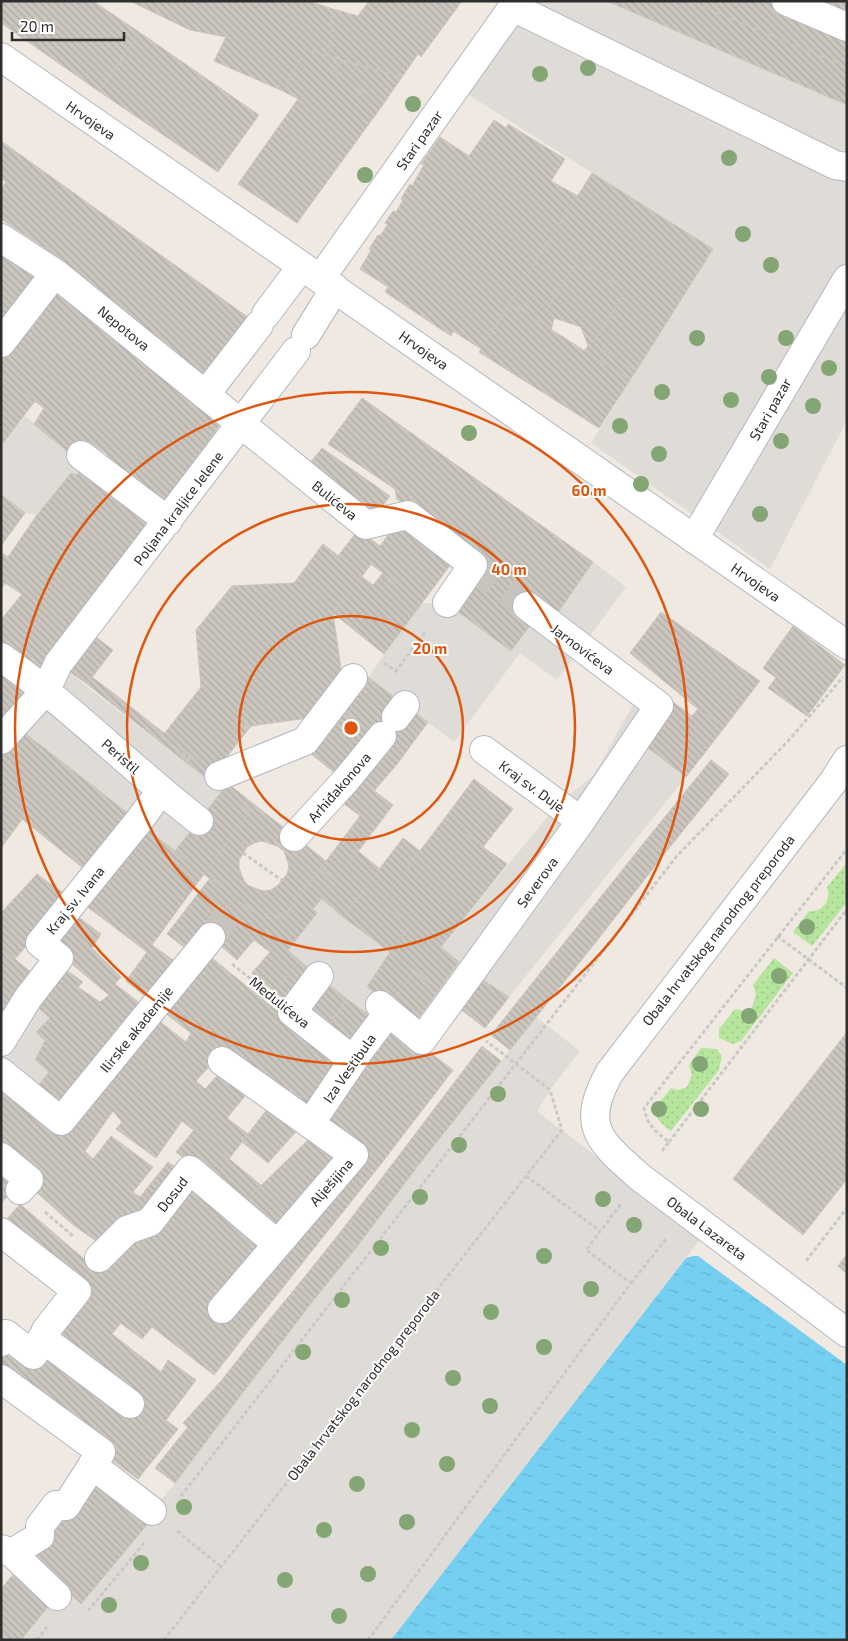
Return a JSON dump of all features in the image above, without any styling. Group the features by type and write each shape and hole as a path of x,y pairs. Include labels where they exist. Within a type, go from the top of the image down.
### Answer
{"street":[{"path":"786,1 847,27"},
{"path":"515,4 834,165 847,167"},
{"name":"Stari pazar","path":"319,278 515,4"},
{"name":"Hrvojeva","path":"1,57 847,644"},
{"name":"Nepotova","path":"1,238 55,273 241,425"},
{"path":"1,343 55,273"},
{"path":"205,395 262,320 319,278"},
{"name":"Poljana kraljice Jelene","path":"41,686 168,522 301,343 319,278"},
{"name":"Stari pazar","path":"694,539 847,279"},
{"name":"Bulićeva","path":"241,425 366,526 408,516 473,565 447,603"},
{"path":"81,455 168,522"},
{"name":"Jarnovićeva","path":"527,606 639,692"},
{"name":"Peristil","path":"1,657 41,686 161,791 199,821"},
{"path":"219,776 305,741 353,678"},
{"path":"8,732 41,686"},
{"name":"Severova","path":"384,1009 422,1040 581,821 659,706 639,692"},
{"name":"Arhiđakonova","path":"294,837 347,780 394,719"},
{"name":"Kraj sv. Duje","path":"484,750 581,821"},
{"name":"Obala hrvatskog narodnog preporoda","path":"597,1105 600,1091 610,1072 833,782 847,760"},
{"name":"Kraj sv. Ivana","path":"1,1042 28,998 59,958 40,943 161,791"},
{"name":"Ilirske akademije","path":"1,1072 61,1121 209,940"},
{"path":"292,1012 319,976"},
{"name":"Iza Vestibula","path":"310,1124 353,1060 384,1009"},
{"name":"Medulićeva","path":"292,1012 353,1060"},
{"name":"Alješijina","path":"222,1061 354,1155 222,1309"},
{"name":"Obala Lazareta","path":"597,1105 595,1116 596,1128 599,1137 608,1150 684,1211 847,1333"},
{"path":"1,1157 29,1180 20,1190"},
{"name":"Dosud","path":"98,1258 127,1230 150,1222 190,1170 277,1244"},
{"path":"1,1232 77,1291 46,1330 39,1347 33,1355 6,1334 1,1342"},
{"path":"42,1338 130,1404"},
{"path":"1,1379 101,1452 66,1506 56,1505 40,1526 40,1536 6,1551 57,1596"},
{"path":"92,1465 158,1524"}],"path":[{"path":"396,672 447,603"},
{"path":"181,1497 676,857 789,740 847,673"},
{"path":"248,719 244,725 249,729"},
{"path":"669,1142 654,1131 646,1119 644,1108 847,849"},
{"path":"242,853 283,881"},
{"path":"662,1152 847,909"},
{"path":"777,936 847,988"},
{"name":"Medulićeva","path":"209,940 292,1012"},
{"path":"486,1041 516,1064"},
{"name":"Obala hrvatskog narodnog preporoda","path":"164,1640 562,1130 550,1090 516,1064"},
{"path":"526,1176 600,1231"},
{"path":"20,1190 98,1258"},
{"path":"368,1640 631,1283 586,1250 623,1201"},
{"path":"786,1288 847,1208"},
{"path":"83,1618 158,1524 221,1567"},
{"path":"37,1640 48,1625"}],"green space":[{"path":"845,865 847,867 847,902 812,946 793,932 809,911 818,910 825,904 828,896 827,887"},
{"path":"774,958 793,973 741,1041 733,1044 719,1038 719,1029 735,1009 744,1011 752,1007 756,995 753,985"},
{"path":"701,1048 717,1049 722,1056 719,1070 671,1131 658,1119 655,1108 671,1088 678,1090 687,1087 692,1075 689,1065"}],"shaded area":[{"path":"528,1 607,1 847,105 847,420 770,569 591,443 712,249 464,92"},
{"path":"25,416 68,451 81,469 77,475 71,473 37,515 25,513 3,497 1,498 1,446"},
{"path":"593,562 626,587 557,680 520,653 454,742 368,677 422,603 447,603 552,620"},
{"path":"58,664 222,791 175,851 15,725"},
{"path":"645,683 673,702 642,743 686,777 509,997 471,972 441,947 558,804 594,775"},
{"path":"321,898 390,952 367,987 383,999 373,1018 316,975 288,950 317,913 313,909"},
{"path":"23,994 50,1018 36,1031 45,1041 35,1060 49,1072 35,1090 1,1090 1,1020"},
{"path":"536,1017 580,1051 550,1090 537,1111 702,1237 391,1640 21,1640 63,1589 81,1604 147,1526 143,1522 175,1483 417,1167"}],"water":[{"path":"698,1256 847,1365 847,1640 391,1640 686,1258"}],"building":[{"path":"1,1 93,1 139,32 100,92 1,23"},
{"path":"130,1 308,1 333,9 329,56 305,49 283,91 214,61 226,37 190,30"},
{"path":"369,1 462,1 421,57 418,54 402,77 329,56 333,9 358,16"},
{"path":"607,1 689,1 847,67 847,105"},
{"path":"689,1 766,1 847,37 847,67"},
{"path":"806,1 847,1 847,18"},
{"path":"139,32 259,115 218,172 100,92"},
{"path":"305,49 344,61 332,70 382,106 297,223 238,184 298,99 283,91"},
{"path":"344,61 402,77 382,106 332,70"},
{"path":"494,120 506,128 508,124 565,159 551,181 578,196 481,349 453,331 451,336 385,292 388,287 360,269 371,250 369,249 388,224 385,223 393,211 396,212 403,200 401,199 410,184 412,186 424,165 421,164 440,137 469,156"},
{"path":"1,141 249,318 199,385 43,255 48,250 1,219 1,189 6,182 1,179"},
{"path":"592,173 713,249 636,371 593,343 626,291 578,260 544,313 528,302 522,311 510,303"},
{"path":"1,246 45,279 1,329"},
{"path":"578,260 626,291 593,343 636,371 630,380 584,351 588,346 581,327 554,318 551,330 522,311 528,302 544,313"},
{"path":"51,286 206,402 200,409 220,424 166,506 127,472 122,478 102,462 108,455 88,441 80,451 68,452 34,424 44,408 1,376 1,351"},
{"path":"510,303 630,380 599,428 479,352"},
{"path":"1,376 35,401 1,446"},
{"path":"362,398 593,562 552,621 536,617 511,651 453,608 483,564 397,499 395,489 328,444"},
{"path":"322,448 390,496 372,521 302,473"},
{"path":"81,469 159,522 40,677 1,649 1,620 22,594 5,583 1,589 1,552 8,557 37,515 71,473 77,475"},
{"path":"3,496 25,513 1,546 1,498"},
{"path":"410,526 454,560 422,603 371,564 363,575 338,556 358,530 380,546 392,530"},
{"path":"323,544 363,575 333,613 342,676 308,718 251,726 214,773 164,734 201,687 196,630 232,586 294,583"},
{"path":"383,573 422,603 384,654 333,613 361,576 373,585"},
{"path":"661,612 760,681 724,728 630,653"},
{"path":"793,626 845,665 807,716 768,688 776,678 763,668"},
{"path":"89,632 113,650 87,684 63,667"},
{"path":"1,665 37,690 1,730"},
{"path":"92,677 255,805 250,812 87,684"},
{"path":"368,677 402,703 375,737 341,710"},
{"path":"673,702 692,716 698,709 724,728 686,777 642,743"},
{"path":"408,708 428,722 398,763 379,747"},
{"path":"341,710 375,737 342,779 309,752"},
{"path":"21,730 129,814 83,868 1,802 1,751"},
{"path":"379,747 398,763 374,791 355,776"},
{"path":"711,760 729,774 669,848 651,834"},
{"path":"355,776 393,805 336,881 320,869 360,816 338,799"},
{"path":"474,779 513,809 483,847 444,819"},
{"path":"222,791 250,812 204,874 175,851"},
{"path":"1,802 23,818 1,848"},
{"path":"255,805 326,861 282,919 271,911 264,920 204,874","holes":["262,841 277,846 284,851 289,866 287,874 271,890 263,891 249,886 244,881 239,868 239,860 247,847"]},
{"path":"444,819 507,864 441,947 459,962 439,990 390,952 411,925 381,903"},
{"path":"142,825 204,874 152,945 180,965 151,1001 126,981 147,952 81,902"},
{"path":"651,834 669,848 603,933 584,918"},
{"path":"403,838 420,851 381,903 411,925 390,952 343,917"},
{"path":"358,851 380,869 343,917 321,898"},
{"path":"320,869 336,881 313,909 299,897"},
{"path":"37,874 69,897 15,959 1,948 1,913"},
{"path":"210,878 235,898 190,952 167,934"},
{"path":"299,897 317,913 288,950 299,960 275,992 252,973 270,952 254,940 237,960 206,933 235,898 264,920 271,911 282,919"},
{"path":"74,914 101,934 92,948 121,977 115,984 145,1007 58,1111 35,1090 49,1072 35,1060 45,1041 36,1032 50,1018 29,999 58,964 83,982 78,987 100,1002 109,995 50,946"},
{"path":"584,918 603,933 510,1050 491,1035"},
{"path":"1,948 37,977 1,1020"},
{"path":"390,952 414,972 391,1005 367,987"},
{"path":"207,954 340,1062 306,1119 195,1028 191,1033 161,1010"},
{"path":"299,960 316,975 294,1006 275,992"},
{"path":"414,972 439,990 415,1023 391,1005"},
{"path":"477,976 509,997 485,1028 455,1005"},
{"path":"321,978 347,999 326,1030 299,1008"},
{"path":"347,999 373,1018 351,1048 326,1030"},
{"path":"154,1017 186,1042 195,1028 222,1052 196,1081 205,1089 223,1069 250,1090 227,1118 248,1134 229,1159 182,1121 156,1158 116,1129 122,1122 113,1111 85,1151 93,1159 111,1136 153,1167 133,1192 140,1197 168,1162 181,1171 152,1215 103,1246 72,1224 33,1189 1,1150 1,1090 18,1093 43,1117"},
{"path":"387,1020 453,1070 381,1164 317,1119"},
{"path":"847,1032 847,1179 803,1235 733,1179"},
{"path":"482,1046 501,1061 417,1167 400,1154"},
{"path":"271,1104 301,1126 268,1163 242,1142"},
{"path":"194,1130 261,1185 242,1204 176,1152"},
{"path":"313,1135 346,1157 277,1230 242,1204"},
{"path":"363,1151 381,1164 246,1334 225,1316"},
{"path":"400,1154 417,1167 356,1248 339,1234"},
{"path":"1,1165 20,1180 1,1204"},
{"path":"190,1185 264,1245 214,1309 246,1334 214,1375 152,1327 142,1339 77,1291 1,1226 20,1204 98,1271 134,1234"},
{"path":"339,1234 356,1248 312,1302 294,1290"},
{"path":"847,1254 847,1274 838,1266"},
{"path":"294,1290 312,1302 284,1339 265,1325"},
{"path":"77,1291 121,1323 112,1334 161,1372 168,1360 196,1380 166,1420 178,1429 138,1479 1,1379 1,1342 33,1355 46,1330"},
{"path":"265,1325 284,1339 241,1395 221,1381"},
{"path":"221,1381 241,1395 175,1483 155,1468 188,1427 183,1423"},
{"path":"84,1477 147,1525 81,1604 31,1557"},
{"path":"15,1572 52,1602 21,1640 1,1640 1,1589"}],"tunnel":[{"path":"473,565 527,606"},
{"path":"211,937 236,905"}]}
